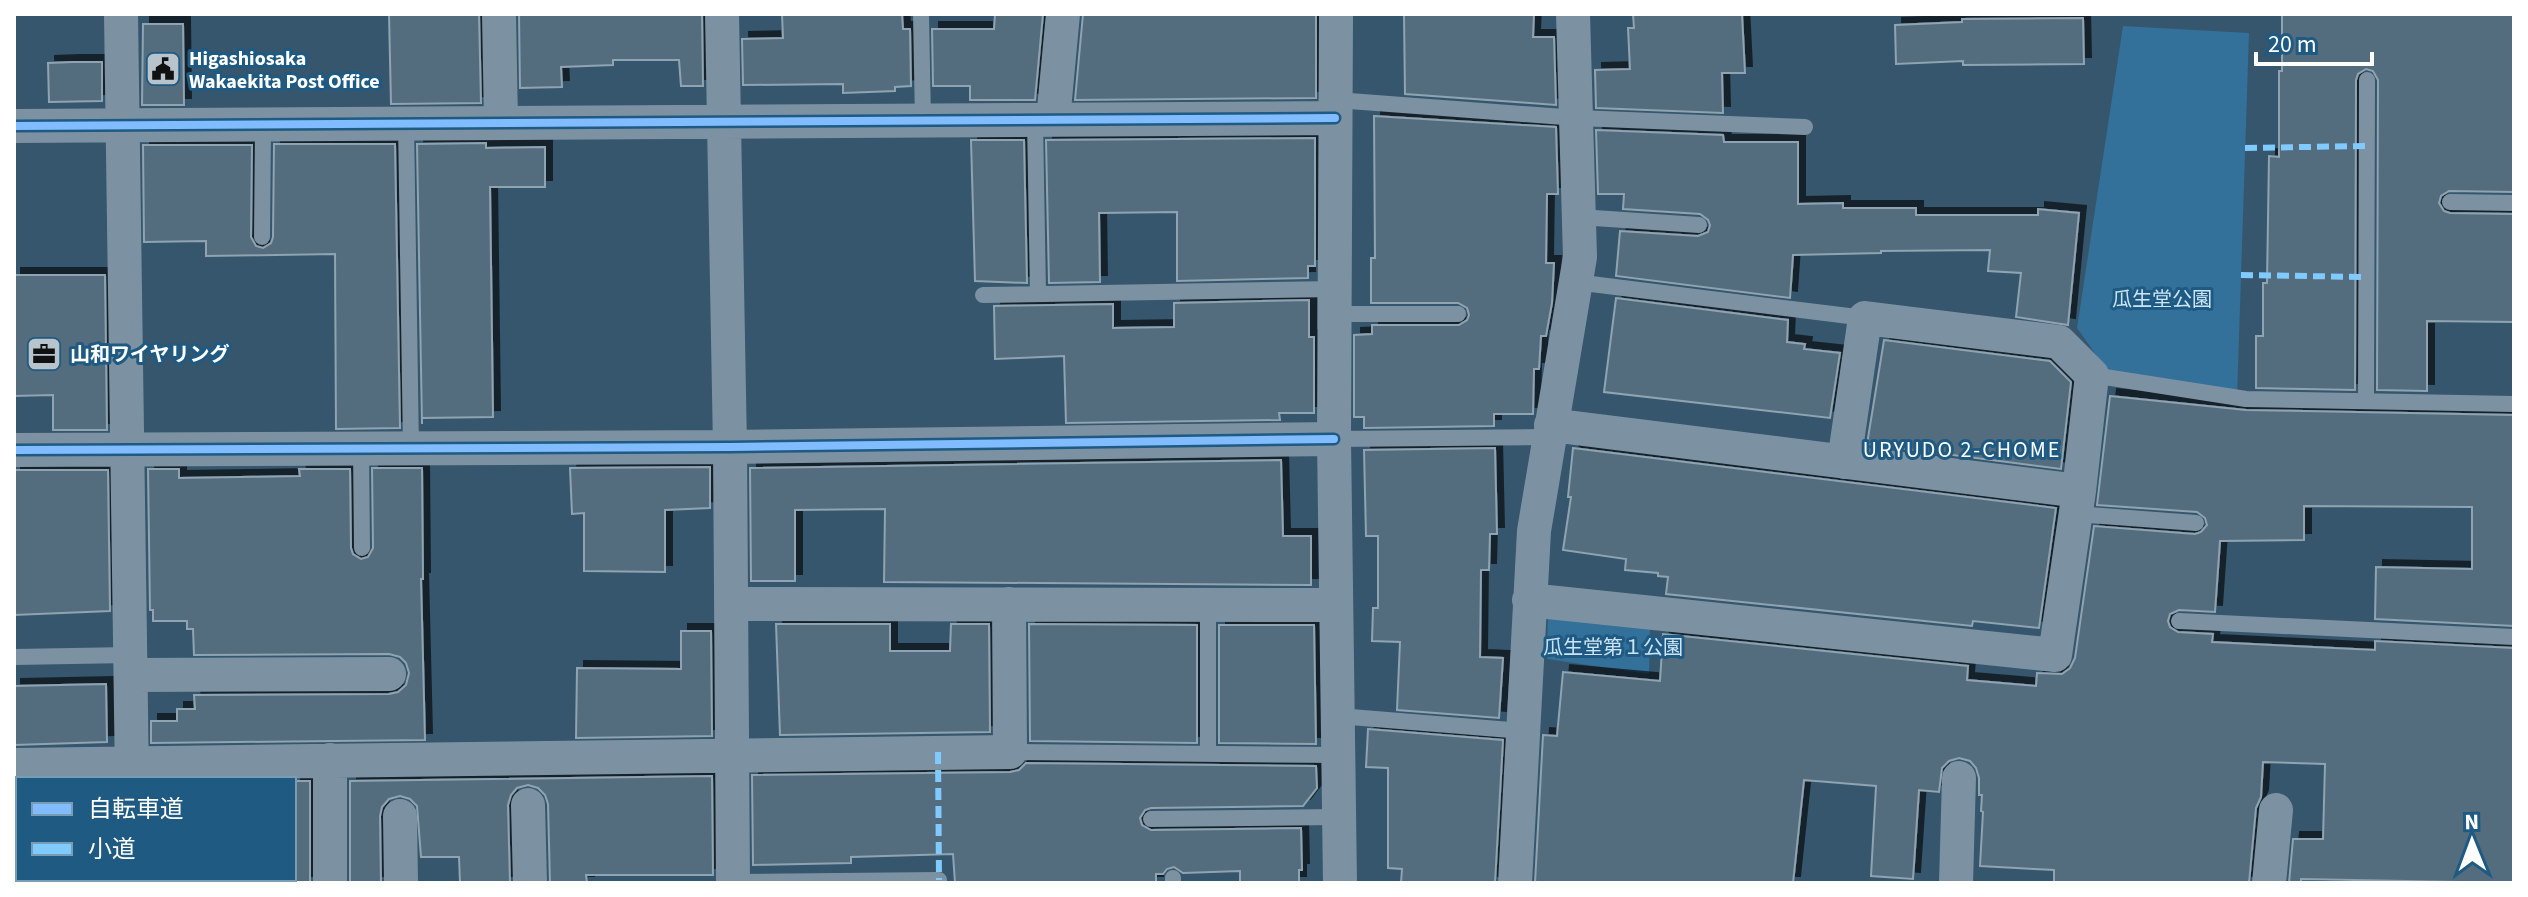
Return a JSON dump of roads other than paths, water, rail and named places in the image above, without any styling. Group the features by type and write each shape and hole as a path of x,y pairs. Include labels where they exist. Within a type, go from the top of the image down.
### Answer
{"street":[{"path":"121,14 132,772"},
{"path":"499,14 501,123"},
{"path":"722,14 730,447 733,883"},
{"path":"1044,120 1063,14"},
{"path":"1336,14 1334,439 1340,883"},
{"path":"1515,883 1534,531 1580,257 1573,14"},
{"path":"14,126 1044,120 1336,109"},
{"path":"1529,600 2055,655 2078,502 2092,375 2059,342 1865,318 1844,462"},
{"path":"1550,431 1844,462 2078,502"},
{"path":"14,450 730,447 1334,439"},
{"path":"731,604 1336,605"},
{"path":"14,765 132,772 330,760 1010,752 1009,604"},
{"path":"131,665 389,674"},
{"path":"330,760 330,883"},
{"path":"1956,883 1959,778"},
{"path":"528,805 530,883"},
{"path":"2269,883 2276,810"},
{"path":"400,816 401,883"}],"lane":[{"path":"921,14 923,121"},
{"path":"2366,401 2367,80"},
{"path":"1336,109 1805,127"},
{"path":"1038,294 1044,120"},
{"path":"406,123 411,448"},
{"path":"262,237 263,125"},
{"path":"2450,202 2514,203"},
{"path":"1579,217 1699,225"},
{"path":"1575,282 1865,318"},
{"path":"983,295 1335,302 1458,314"},
{"path":"2092,375 2246,399 2514,404"},
{"path":"1334,439 1550,431"},
{"path":"361,448 362,548"},
{"path":"2078,502 2196,523"},
{"path":"1208,604 1208,754"},
{"path":"2179,621 2514,637"},
{"path":"14,657 131,665"},
{"path":"1338,716 1523,731"},
{"path":"1010,752 1338,755"},
{"path":"1151,819 1339,817"},
{"path":"733,883 939,880"}],"place":[{"name":"Higashiosaka Wakaekita Post Office","path":"163,69"},
{"name":"山和ワイヤリング","path":"44,354"}],"district":[{"name":"URYUDO 2-CHOME","path":"1962,449"}],"park label":[{"name":"瓜生堂公園","path":"2162,299"},
{"name":"瓜生堂第１公園","path":"1613,647"}]}
